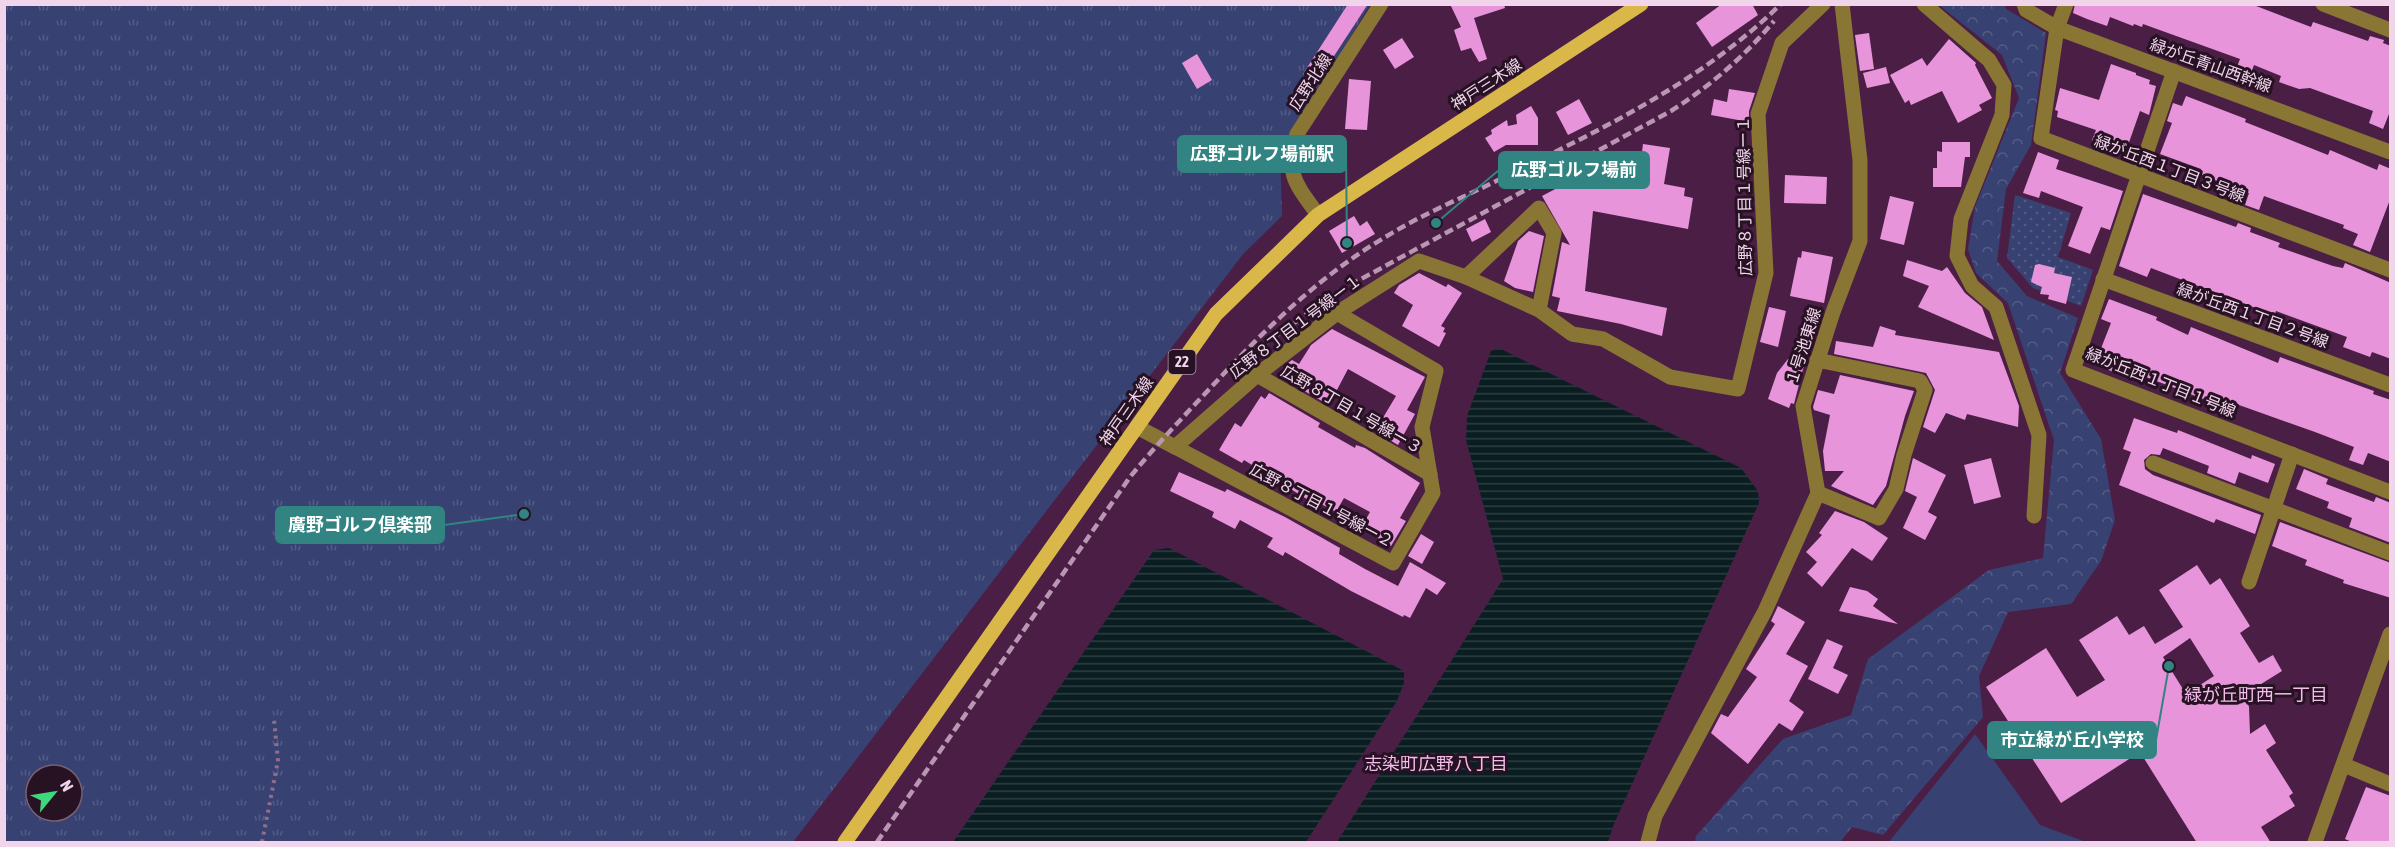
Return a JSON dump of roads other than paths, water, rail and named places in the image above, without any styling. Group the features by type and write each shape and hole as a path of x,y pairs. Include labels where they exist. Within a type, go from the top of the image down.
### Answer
{"main road":[{"name":"神戸三木線","path":"845,843 1216,314 1318,215 1641,4"}],"street":[{"name":"広野北線","path":"1318,215 1296,184 1290,157 1298,134 1380,4"},
{"name":"広野８丁目１号線ー１","path":"1174,447 1257,375 1337,313 1419,261 1466,277 1539,310 1572,334 1603,339 1670,377 1738,389 1766,273 1758,114 1782,43 1823,4"},
{"name":"１号池東線","path":"1818,493 1803,406 1860,241 1860,160 1842,4"},
{"path":"1924,4 1989,60 2004,85 2002,115 1961,219 1957,256 1972,286 1996,307 2039,435 2034,516"},
{"name":"緑が丘青山西幹線","path":"2024,4 2026,10 2057,28 2391,152"},
{"path":"2057,28 2066,4"},
{"path":"2324,4 2347,9 2391,30"},
{"name":"緑が丘西１丁目３号線","path":"2057,28 2041,138 2391,270"},
{"name":"緑が丘西１丁目１号線","path":"2174,71 2073,370 2391,492"},
{"path":"1466,277 1539,208 1554,233 1539,310"},
{"name":"緑が丘西１丁目２号線","path":"2103,279 2391,385"},
{"name":"広野８丁目１号線ー２","path":"1174,447 1393,563 1433,493 1422,427 1436,371 1337,313"},
{"path":"1648,843 1655,816 1765,611 1818,493 1880,518 1896,489 1904,455 1925,390 1920,381 1817,360"},
{"name":"広野８丁目１号線ー３","path":"1257,375 1430,474"},
{"path":"1137,427 1174,447"},
{"path":"2249,582 2292,454"},
{"path":"2152,463 2391,553"},
{"path":"2315,843 2391,634"},
{"path":"2344,765 2391,784"}],"railway":[{"path":"877,842 1130,477 1182,418 1275,322 1317,285 1363,251 1423,216 1563,148 1640,107 1714,60 1748,34 1781,4"},
{"path":"1250,354 1339,291 1671,111 1726,70 1774,21"}],"place":[{"name":"広野ゴルフ場前","path":"1436,223"},
{"name":"広野ゴルフ場前駅","path":"1347,243"},
{"name":"廣野ゴルフ倶楽部","path":"524,514"},
{"name":"市立緑が丘小学校","path":"2169,666"}],"district":[{"name":"緑が丘町西一丁目","path":"2256,695"},
{"name":"志染町広野八丁目","path":"1436,764"}]}
